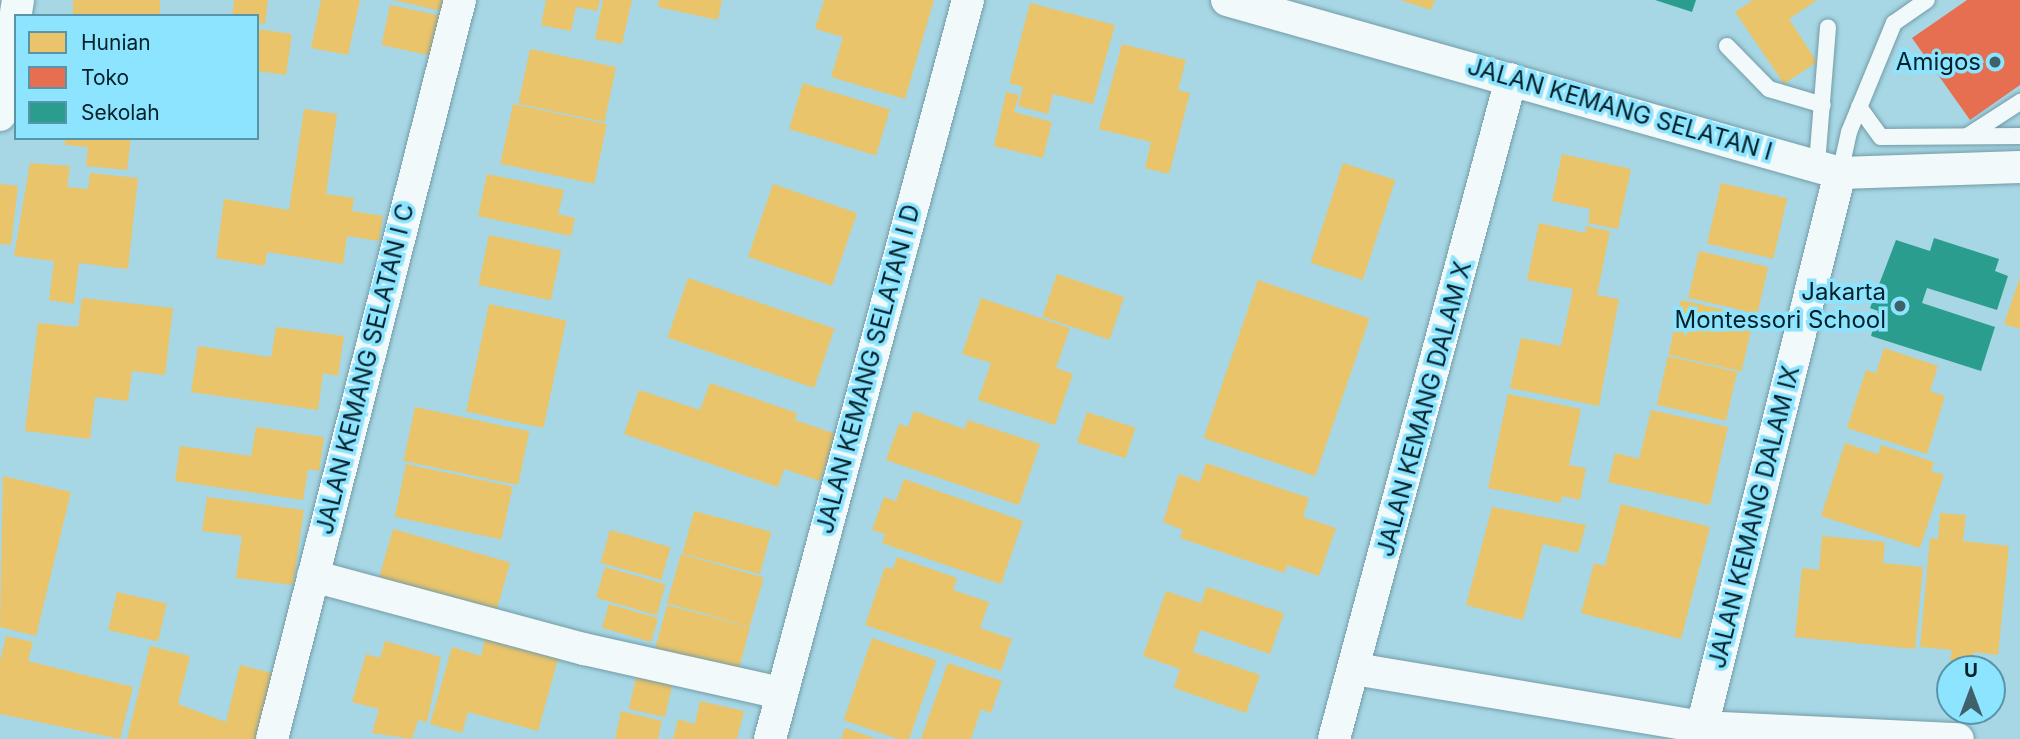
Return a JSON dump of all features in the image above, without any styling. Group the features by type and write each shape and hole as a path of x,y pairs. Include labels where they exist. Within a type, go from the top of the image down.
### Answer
{"street":[{"name":"JALAN KEMANG SELATAN I C","path":"272,739 460,0"},
{"name":"JALAN KEMANG SELATAN I D","path":"770,739 968,0"},
{"name":"JALAN KEMANG SELATAN I","path":"1227,0 1829,168 2012,168"},
{"path":"0,115 14,26"},
{"name":"JALAN KEMANG DALAM X","path":"1334,739 1355,669 1511,79"},
{"name":"JALAN KEMANG DALAM IX","path":"1700,733 1829,168"},
{"path":"313,576 584,649 781,693"},
{"path":"1355,669 1700,733 1958,739"}],"lane":[{"path":"1829,168 1859,107 1894,23 1927,0"},
{"path":"1828,27 1823,105 1829,168"},
{"path":"1727,46 1769,89 1823,105"},
{"path":"1969,135 2020,102"},
{"path":"1859,107 1881,137 2020,137 2012,168"}],"building: Hunian":[{"path":"73,0 160,0 160,14 73,14"},
{"path":"234,0 268,0 265,24 259,22 259,14 232,14"},
{"path":"321,0 360,0 348,55 311,48"},
{"path":"392,0 453,0 450,13"},
{"path":"546,0 600,0 597,11 576,7 571,31 541,25"},
{"path":"603,0 632,0 622,44 595,39"},
{"path":"659,0 722,0 718,20 658,7"},
{"path":"824,0 934,0 905,99 831,77 843,37 815,29"},
{"path":"1400,0 1435,0 1431,10"},
{"path":"1753,0 1817,0 1789,19 1817,62 1784,84 1735,12"},
{"path":"1030,3 1115,25 1093,104 1053,94 1048,114 1018,106 1023,87 1009,83"},
{"path":"390,5 446,17 437,57 381,45"},
{"path":"259,29 292,34 286,75 259,71"},
{"path":"1122,44 1186,60 1178,90 1190,93 1169,174 1145,168 1151,142 1099,129"},
{"path":"530,49 616,67 604,122 518,104"},
{"path":"803,83 890,110 876,156 789,129"},
{"path":"1006,92 1019,95 1014,112 1052,122 1043,158 994,146"},
{"path":"513,104 607,124 594,184 500,164"},
{"path":"304,109 337,114 326,194 354,198 352,211 383,216 379,241 347,236 343,264 267,252 265,266 216,258 224,199 289,210"},
{"path":"65,140 131,140 127,170 86,166 88,147 65,145"},
{"path":"1562,154 1631,169 1618,229 1588,223 1590,209 1552,201"},
{"path":"30,163 70,166 67,187 88,189 90,173 138,178 128,269 79,263 74,304 49,300 54,261 14,256"},
{"path":"1343,163 1395,180 1363,280 1311,263"},
{"path":"487,174 564,190 558,214 575,218 571,236 478,216"},
{"path":"1721,183 1787,198 1773,259 1707,243"},
{"path":"0,184 18,186 11,245 0,244"},
{"path":"773,184 857,213 832,286 748,257"},
{"path":"1539,223 1585,233 1586,226 1610,231 1597,295 1619,299 1599,406 1510,388 1521,338 1561,346 1573,289 1527,280"},
{"path":"489,235 561,250 551,300 478,285"},
{"path":"1699,251 1768,267 1757,314 1688,298"},
{"path":"1057,274 1124,297 1109,340 1042,317"},
{"path":"2020,277 2020,329 2004,324"},
{"path":"688,278 835,328 814,388 667,338"},
{"path":"1258,280 1370,318 1315,476 1204,438"},
{"path":"82,298 173,308 165,375 132,371 128,401 95,397 90,439 25,431 38,323 78,327"},
{"path":"981,298 1070,328 1056,368 1073,374 1055,425 978,400 991,363 962,354"},
{"path":"1681,300 1754,317 1741,371 1668,355"},
{"path":"489,304 566,320 543,428 466,412"},
{"path":"276,327 344,336 338,376 323,373 318,410 191,392 198,346 271,357"},
{"path":"1884,348 1938,366 1930,391 1945,396 1927,454 1847,428 1866,370 1876,373"},
{"path":"1668,356 1737,372 1726,421 1657,405"},
{"path":"710,383 797,413 795,420 836,434 820,481 784,469 778,487 624,434 639,390 700,410"},
{"path":"1508,394 1581,409 1569,465 1586,468 1580,500 1562,496 1561,503 1488,488"},
{"path":"415,407 529,431 518,485 404,461"},
{"path":"1651,410 1728,427 1710,505 1608,482 1615,453 1639,459"},
{"path":"914,411 964,429 968,420 1040,444 1019,505 886,460 899,424 908,427"},
{"path":"1087,412 1136,428 1126,458 1077,442"},
{"path":"256,427 324,437 319,471 308,469 303,500 175,481 180,446 251,456"},
{"path":"1845,443 1878,454 1881,445 1934,462 1931,471 1944,475 1920,548 1821,516"},
{"path":"1206,463 1309,498 1303,517 1336,528 1319,576 1287,565 1284,573 1180,538 1183,530 1163,522 1179,474 1200,482"},
{"path":"406,464 513,487 501,539 395,517"},
{"path":"3,476 71,492 36,636 0,627"},
{"path":"904,479 1023,521 1001,584 882,543 885,534 872,530 884,497 896,501"},
{"path":"207,497 304,510 293,585 236,578 242,536 202,531"},
{"path":"1621,504 1710,527 1681,639 1581,613 1594,563 1605,566"},
{"path":"1492,507 1586,525 1578,553 1543,544 1523,620 1466,605"},
{"path":"694,511 771,532 760,574 683,554"},
{"path":"1940,513 1966,515 1963,541 2009,546 1998,655 1974,652 1974,655 1951,655 1952,650 1920,647 1930,538 1938,539"},
{"path":"393,529 510,563 496,613 379,579"},
{"path":"610,530 671,547 661,580 601,563"},
{"path":"1822,536 1885,542 1883,563 1923,567 1915,649 1795,637 1802,568 1819,570"},
{"path":"681,554 764,578 750,627 667,603"},
{"path":"897,557 957,578 953,590 989,602 980,628 1012,639 1001,671 865,625 885,567 893,569"},
{"path":"605,567 666,584 657,615 596,598"},
{"path":"1207,587 1284,613 1270,654 1200,630 1193,652 1260,675 1246,713 1174,688 1180,669 1143,656 1166,591 1201,603"},
{"path":"117,592 167,603 158,641 108,630"},
{"path":"609,604 658,618 651,642 602,628"},
{"path":"667,605 750,627 737,675 654,652"},
{"path":"6,636 33,642 28,661 133,687 120,739 0,714 0,661"},
{"path":"872,638 936,660 909,739 898,739 844,720"},
{"path":"485,639 558,659 538,731 468,712 462,733 430,724 452,647 481,656"},
{"path":"385,641 441,657 427,722 418,720 412,739 372,733 379,709 352,702 366,654 380,658"},
{"path":"150,646 190,656 178,704 226,722 240,665 276,674 260,739 127,739"},
{"path":"948,663 1002,681 991,713 981,709 971,739 921,739"},
{"path":"638,669 674,677 665,717 629,709"},
{"path":"700,701 744,711 737,739 673,739 678,719 695,724"},
{"path":"621,711 662,721 658,739 615,739"},
{"path":"845,728 877,739 841,739"}],"building: Toko":[{"path":"1967,0 2020,0 2020,85 1970,120 1912,38"}],"building: Sekolah":[{"path":"1655,0 1696,0 1692,12"},
{"name":"Jakarta Montessori School","path":"1934,238 1999,259 1995,271 2008,276 1997,310 1927,288 1922,303 1995,327 1981,371 1871,336 1878,311 1870,308 1896,240 1930,251"}],"place":[{"name":"Amigos","path":"1995,62"},
{"name":"Jakarta Montessori School","path":"1900,306"}]}
